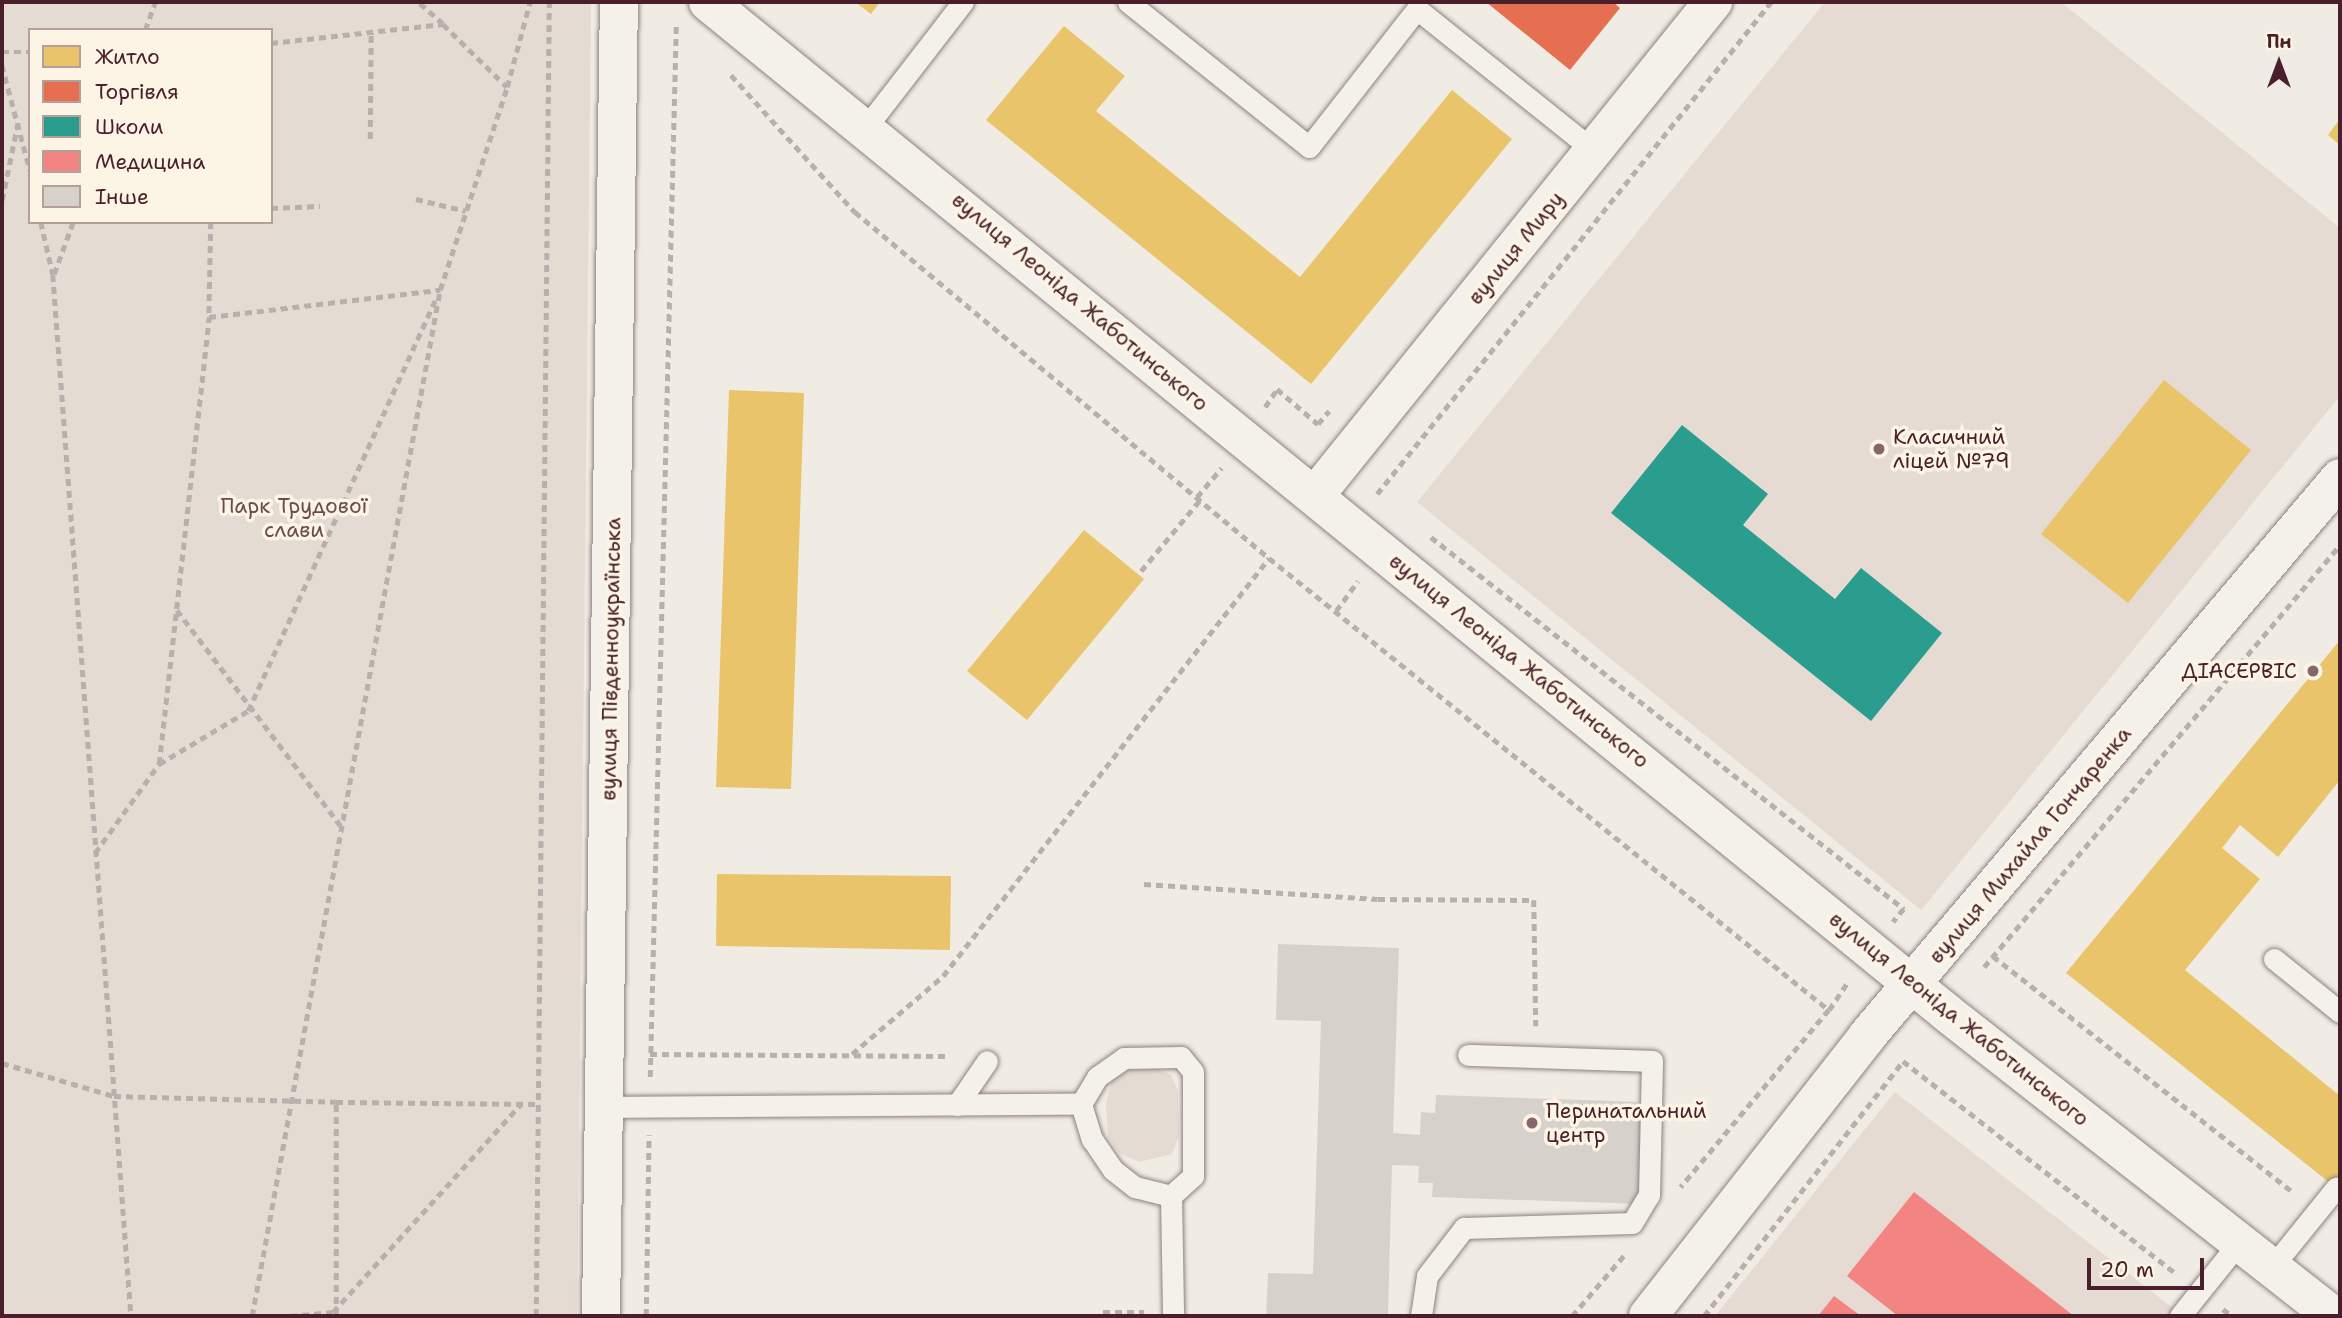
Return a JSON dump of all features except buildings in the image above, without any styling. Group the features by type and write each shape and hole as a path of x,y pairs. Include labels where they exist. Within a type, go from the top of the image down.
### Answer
{"street":[{"name":"вулиця Південноукраїнська","path":"601,1316 619,2"},
{"name":"вулиця Миру","path":"1317,493 1713,2"},
{"name":"вулиця Леоніда Жаботинського","path":"696,13 867,126 1245,438 1317,493 1382,550 2333,1316"},
{"name":"вулиця Михайла Гончаренка","path":"1648,1316 1914,981 2340,478"}],"lane":[{"path":"867,126 963,2"},
{"path":"1128,2 1309,147 1417,9 1594,151"},
{"path":"2274,959 2340,1012"},
{"path":"1421,1316 1427,1276 1464,1228 1632,1223 1649,1195 1652,1061 1468,1055"},
{"path":"1171,1196 1135,1187 1113,1170 1092,1139 1081,1104 1097,1077 1124,1058 1181,1057 1194,1072 1194,1176 1171,1196 1173,1315"},
{"path":"957,1105 988,1061"},
{"path":"605,1107 1081,1104"},
{"path":"2272,1267 2336,1188"},
{"path":"2180,1316 2240,1241"}],"path":[{"path":"146,28 155,2"},
{"path":"418,2 507,88"},
{"path":"95,853 159,764 248,711 440,289 507,88 530,2"},
{"path":"536,1316 549,2"},
{"path":"1384,500 1374,492 1770,2"},
{"path":"646,1316 676,15 696,13"},
{"path":"273,43 443,24"},
{"path":"370,139 371,32"},
{"path":"2,52 28,52"},
{"path":"721,64 855,212 1269,558 1829,1010 1678,1189"},
{"path":"2,65 28,161"},
{"path":"2,200 19,120"},
{"path":"416,199 466,211"},
{"path":"273,208 320,206"},
{"path":"41,224 53,275 131,1316"},
{"path":"53,275 72,224"},
{"path":"159,764 209,317 211,224"},
{"path":"209,317 440,289"},
{"path":"252,1316 440,289"},
{"path":"1140,572 1199,499 1278,389 1318,424 1335,403"},
{"path":"1984,967 2340,545"},
{"path":"1336,611 1382,550"},
{"path":"852,1054 943,976 1269,558"},
{"path":"176,608 248,711 341,827"},
{"path":"1144,884 1378,899 1534,900 1536,1059"},
{"path":"1993,956 2317,1212"},
{"path":"650,1054 946,1056"},
{"path":"1704,1316 1903,1061 2232,1316"},
{"path":"2,1063 114,1097 538,1104"},
{"path":"335,1314 336,1102"},
{"path":"290,1316 335,1314 521,1104"},
{"path":"1572,1316 1634,1242"},
{"path":"1103,1311 1173,1315"}],"shaded area":[{"name":"Класичний ліцей №79","path":"1825,2 2061,2 2340,228 2340,396 1921,910 1417,502"},
{"path":"1895,1092 2183,1316 1715,1316"}],"green space":[{"name":"Парк Трудової слави","path":"2,2 591,2 577,1316 2,1316"},
{"path":"1154,1067 1171,1075 1178,1092 1179,1136 1172,1154 1139,1162 1119,1153 1108,1136 1106,1104 1112,1080 1130,1069"}],"place":[{"name":"Класичний ліцей №79","path":"1879,449"},
{"name":"ДІАСЕРВІС","path":"2313,671"},
{"name":"Перинатальний центр","path":"1532,1123"}]}
